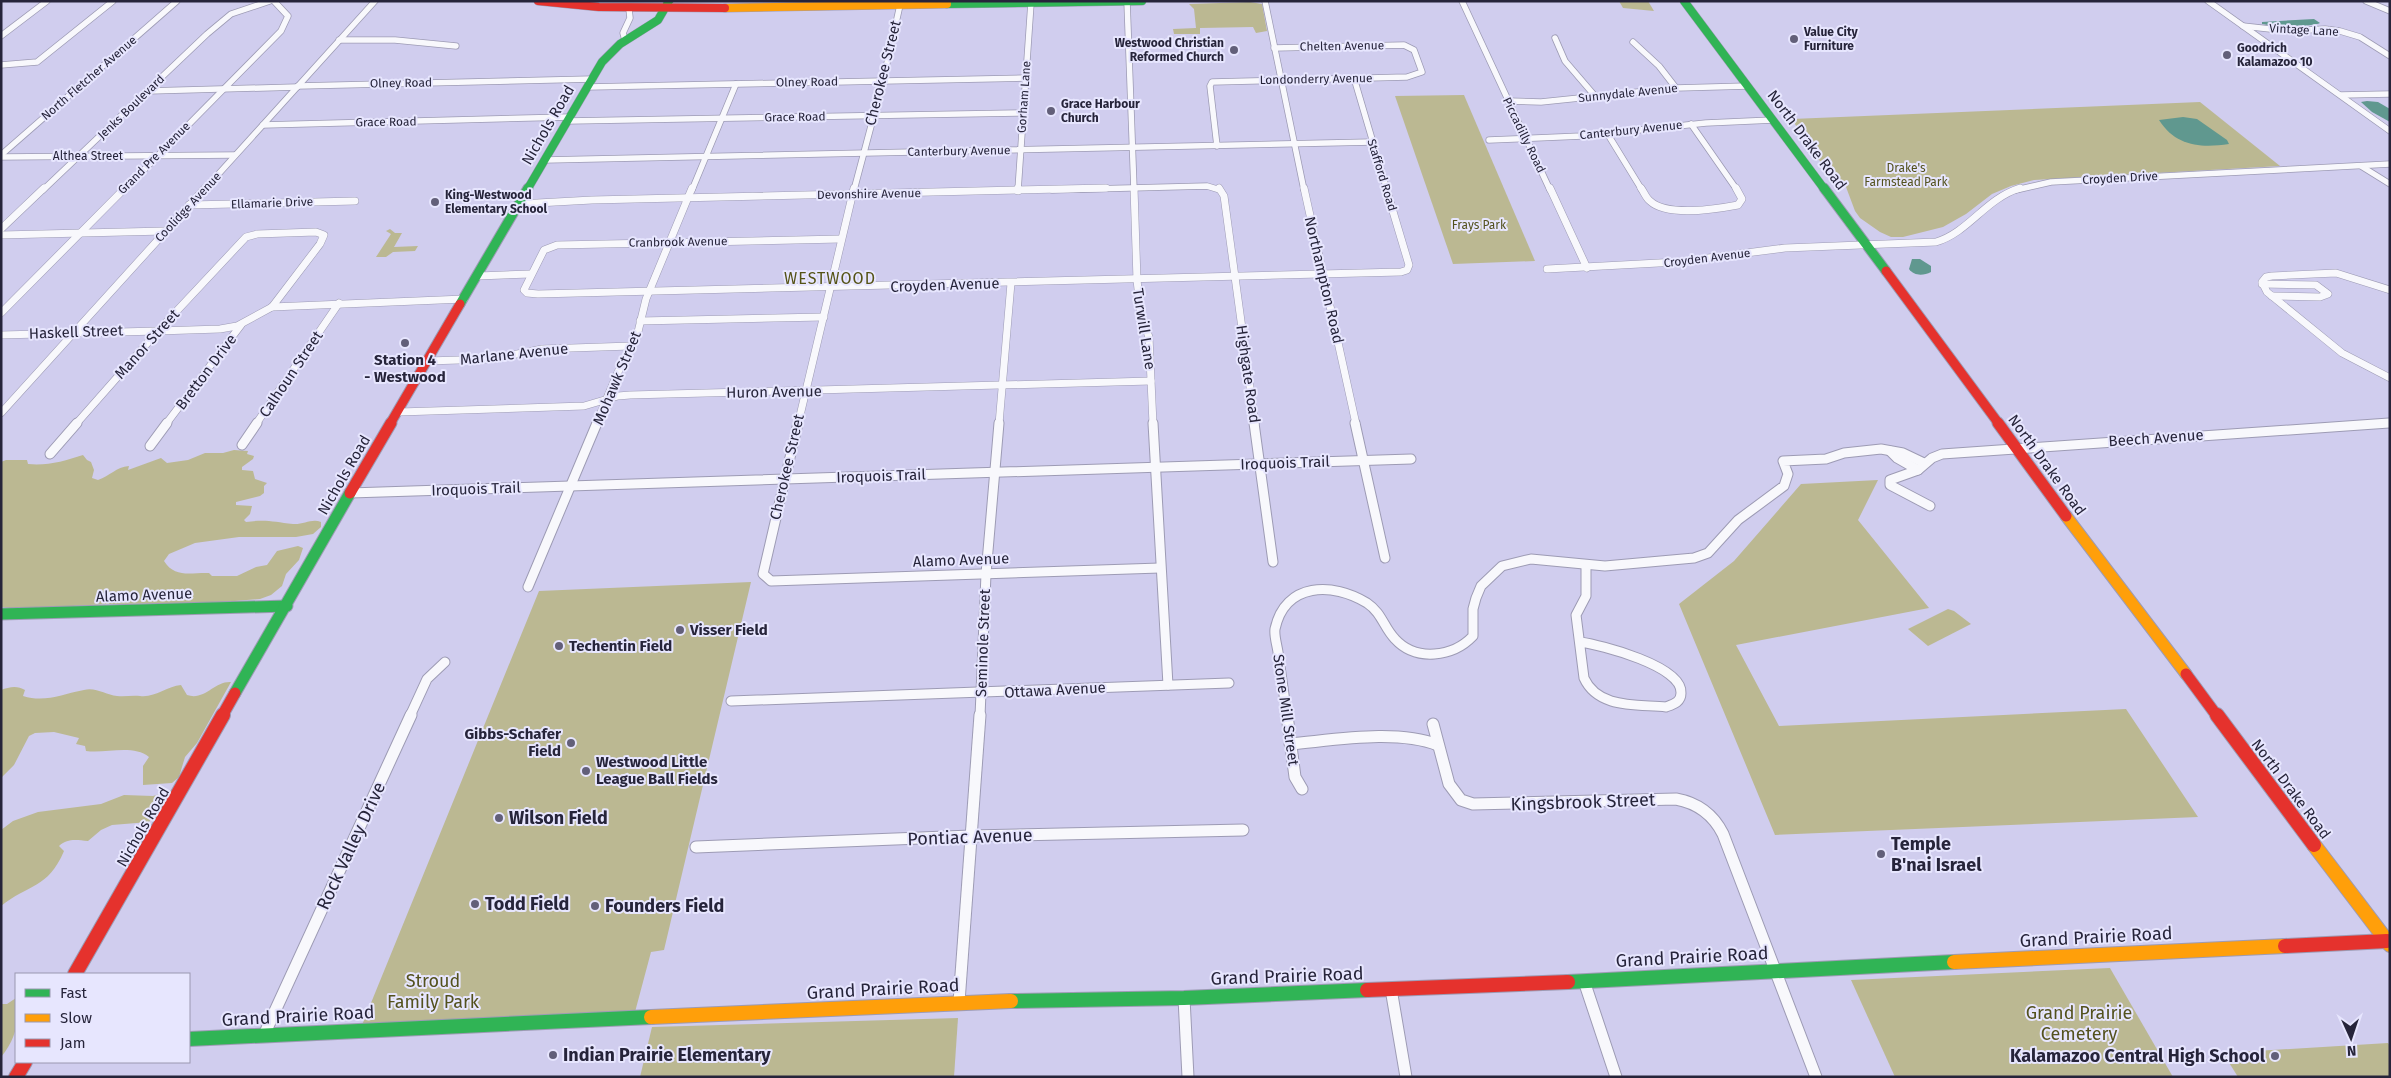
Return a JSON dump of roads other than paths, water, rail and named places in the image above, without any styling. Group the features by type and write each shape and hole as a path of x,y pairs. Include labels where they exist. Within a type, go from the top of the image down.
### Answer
{"street":[{"path":"1,36 47,1"},
{"path":"1,65 37,62 113,1"},
{"name":"North Fletcher Avenue","path":"1,156 177,1"},
{"name":"Jenks Boulevard","path":"1,229 228,17 270,1"},
{"name":"Grand Pre Avenue","path":"1,313 276,36 287,22 288,15 274,1"},
{"name":"Coolidge Avenue","path":"1,413 376,1"},
{"path":"538,1 610,4 629,9 734,5 900,6 1142,1"},
{"name":"Turwill Lane","path":"1126,1 1136,280 1140,316 1148,337 1168,686"},
{"name":"Northampton Road","path":"1265,1 1280,80 1385,558"},
{"name":"Piccadilly Road","path":"1462,1 1588,268"},
{"name":"North Drake Road","path":"1684,1 1867,245 2015,447 2388,943"},
{"path":"2208,1 2390,130"},
{"path":"2366,1 2390,11"},
{"name":"Gorham Lane","path":"1018,191 1022,113 1032,3"},
{"name":"Cherokee Street","path":"766,578 763,570 784,479 841,239 872,116 883,81 900,6"},
{"name":"Nichols Road","path":"76,973 350,493 608,54 625,40 658,20 666,8"},
{"path":"625,40 623,33 630,15 629,9"},
{"path":"628,23 629,30 638,33"},
{"name":"Vintage Lane","path":"2243,26 2289,31 2334,30 2360,37 2390,56"},
{"path":"1555,38 1556,47 1564,59 1595,96"},
{"path":"339,40 395,40 456,46"},
{"path":"1633,42 1660,66 1676,88"},
{"name":"Chelten Avenue","path":"1274,48 1409,47"},
{"name":"Londonderry Avenue","path":"1217,146 1210,86 1212,82 1407,77 1420,74 1422,70 1415,52 1409,47"},
{"name":"Olney Road","path":"148,91 298,87 591,83 736,84 1025,78"},
{"name":"Stafford Road","path":"1354,78 1409,265 1407,270"},
{"name":"Mohawk Street","path":"528,587 631,346 650,291 736,84"},
{"name":"Sunnydale Avenue","path":"1508,101 1541,102 1676,88 1748,86"},
{"path":"2340,95 2390,94"},
{"name":"Grace Road","path":"263,125 1022,113"},
{"name":"Canterbury Avenue","path":"1489,140 1607,133 1691,124 1773,120"},
{"path":"1607,133 1649,201 1658,207 1669,210 1738,205 1741,201 1740,194 1691,124"},
{"name":"Canterbury Avenue","path":"545,160 1372,142"},
{"name":"Althea Street","path":"1,156 235,155"},
{"name":"Croyden Drive","path":"1867,245 1928,242 1948,239 1964,230 1994,200 2010,192 2041,184 2390,164"},
{"path":"2371,165 2390,180"},
{"path":"2361,166 2390,184"},
{"name":"Devonshire Avenue","path":"519,204 853,194 1219,188"},
{"name":"Highgate Road","path":"1219,188 1224,196 1262,464 1273,562"},
{"name":"Ellamarie Drive","path":"189,205 356,201"},
{"path":"1,235 166,231"},
{"name":"Manor Street","path":"50,454 159,330 246,236 253,234 316,232 324,235"},
{"name":"Bretton Drive","path":"150,446 241,325 272,307 320,244 324,235"},
{"name":"Cranbrook Avenue","path":"531,274 544,250 552,246 841,239"},
{"name":"Croyden Avenue","path":"1547,269 1677,262 1785,248 1867,245"},
{"name":"Croyden Avenue","path":"531,274 524,290 533,294 1395,273 1407,270"},
{"path":"2262,284 2266,278 2272,276 2322,273 2343,274 2390,290"},
{"path":"478,276 531,274"},
{"name":"Seminole Street","path":"959,1002 982,694 986,574 1011,283"},
{"path":"2262,284 2272,296 2342,353 2389,377"},
{"path":"2262,284 2316,286 2328,294 2320,297 2272,296"},
{"path":"272,307 464,299"},
{"name":"Calhoun Street","path":"242,445 339,303"},
{"path":"640,321 824,317"},
{"name":"Haskell Street","path":"1,334 226,328 241,325"},
{"name":"Marlane Avenue","path":"428,362 492,359 542,348 631,346"},
{"name":"Huron Avenue","path":"399,412 576,407 630,395 1151,381"},
{"name":"Beech Avenue","path":"1930,506 1890,485 1890,480 1942,454 2015,447 2390,423"},
{"path":"1580,642 1602,645 1668,671 1674,675 1680,685 1680,699 1675,704 1666,707 1608,701 1592,691 1584,678 1576,615 1586,596 1586,565 1618,566 1682,560 1708,553 1738,520 1784,486 1788,474 1783,461 1826,459 1851,452 1890,451 1897,458 1921,466"},
{"name":"Iroquois Trail","path":"350,493 1411,459"},
{"name":"Stone Mill Street","path":"1302,789 1295,777 1275,630 1284,610 1293,598 1308,592 1331,591 1358,598 1374,608 1386,623 1393,638 1402,647 1424,654 1461,648 1473,636 1473,609 1476,598 1481,586 1502,566 1531,559 1586,565"},
{"name":"Alamo Avenue","path":"766,578 776,582 1160,568"},
{"name":"Alamo Avenue","path":"1,614 287,606"},
{"name":"Rock Valley Drive","path":"264,1034 427,679 445,662"},
{"name":"Ottawa Avenue","path":"732,701 982,694 1229,684"},
{"path":"1433,724 1438,745"},
{"path":"1290,744 1404,738 1430,740 1438,745"},
{"name":"Kingsbrook Street","path":"1438,745 1449,784 1461,800 1474,804 1492,806 1676,799 1692,802 1704,810 1718,825 1774,970"},
{"name":"Pontiac Avenue","path":"696,848 972,836 1243,830"},
{"name":"Grand Prairie Road","path":"190,1039 959,1002 1184,998 2388,943"},
{"path":"1774,970 1816,1077"},
{"path":"1584,981 1616,1077"},
{"path":"1391,989 1406,1077"},
{"path":"1184,998 1188,1077"},
{"path":"16,1077 24,1063"}],"place":[{"name":"Value City Furniture","path":"1794,39"},
{"name":"Westwood Christian Reformed Church","path":"1234,50"},
{"name":"Goodrich Kalamazoo 10","path":"2227,55"},
{"name":"Grace Harbour Church","path":"1051,111"},
{"name":"King-Westwood Elementary School","path":"435,202"},
{"name":"Station 4 - Westwood","path":"405,343"},
{"name":"Visser Field","path":"680,630"},
{"name":"Techentin Field","path":"559,646"},
{"name":"Gibbs-Schafer Field","path":"571,743"},
{"name":"Westwood Little League Ball Fields","path":"586,771"},
{"name":"Wilson Field","path":"499,818"},
{"name":"Temple B'nai Israel","path":"1881,854"},
{"name":"Todd Field","path":"475,904"},
{"name":"Founders Field","path":"595,906"},
{"name":"Indian Prairie Elementary","path":"553,1055"},
{"name":"Kalamazoo Central High School","path":"2275,1056"}],"district":[{"name":"WESTWOOD","path":"830,278"}],"park label":[{"name":"Drake's Farmstead Park","path":"1906,175"},
{"name":"Frays Park","path":"1479,225"},
{"name":"Stroud Family Park","path":"433,991"},
{"name":"Grand Prairie Cemetery","path":"2079,1023"}]}
